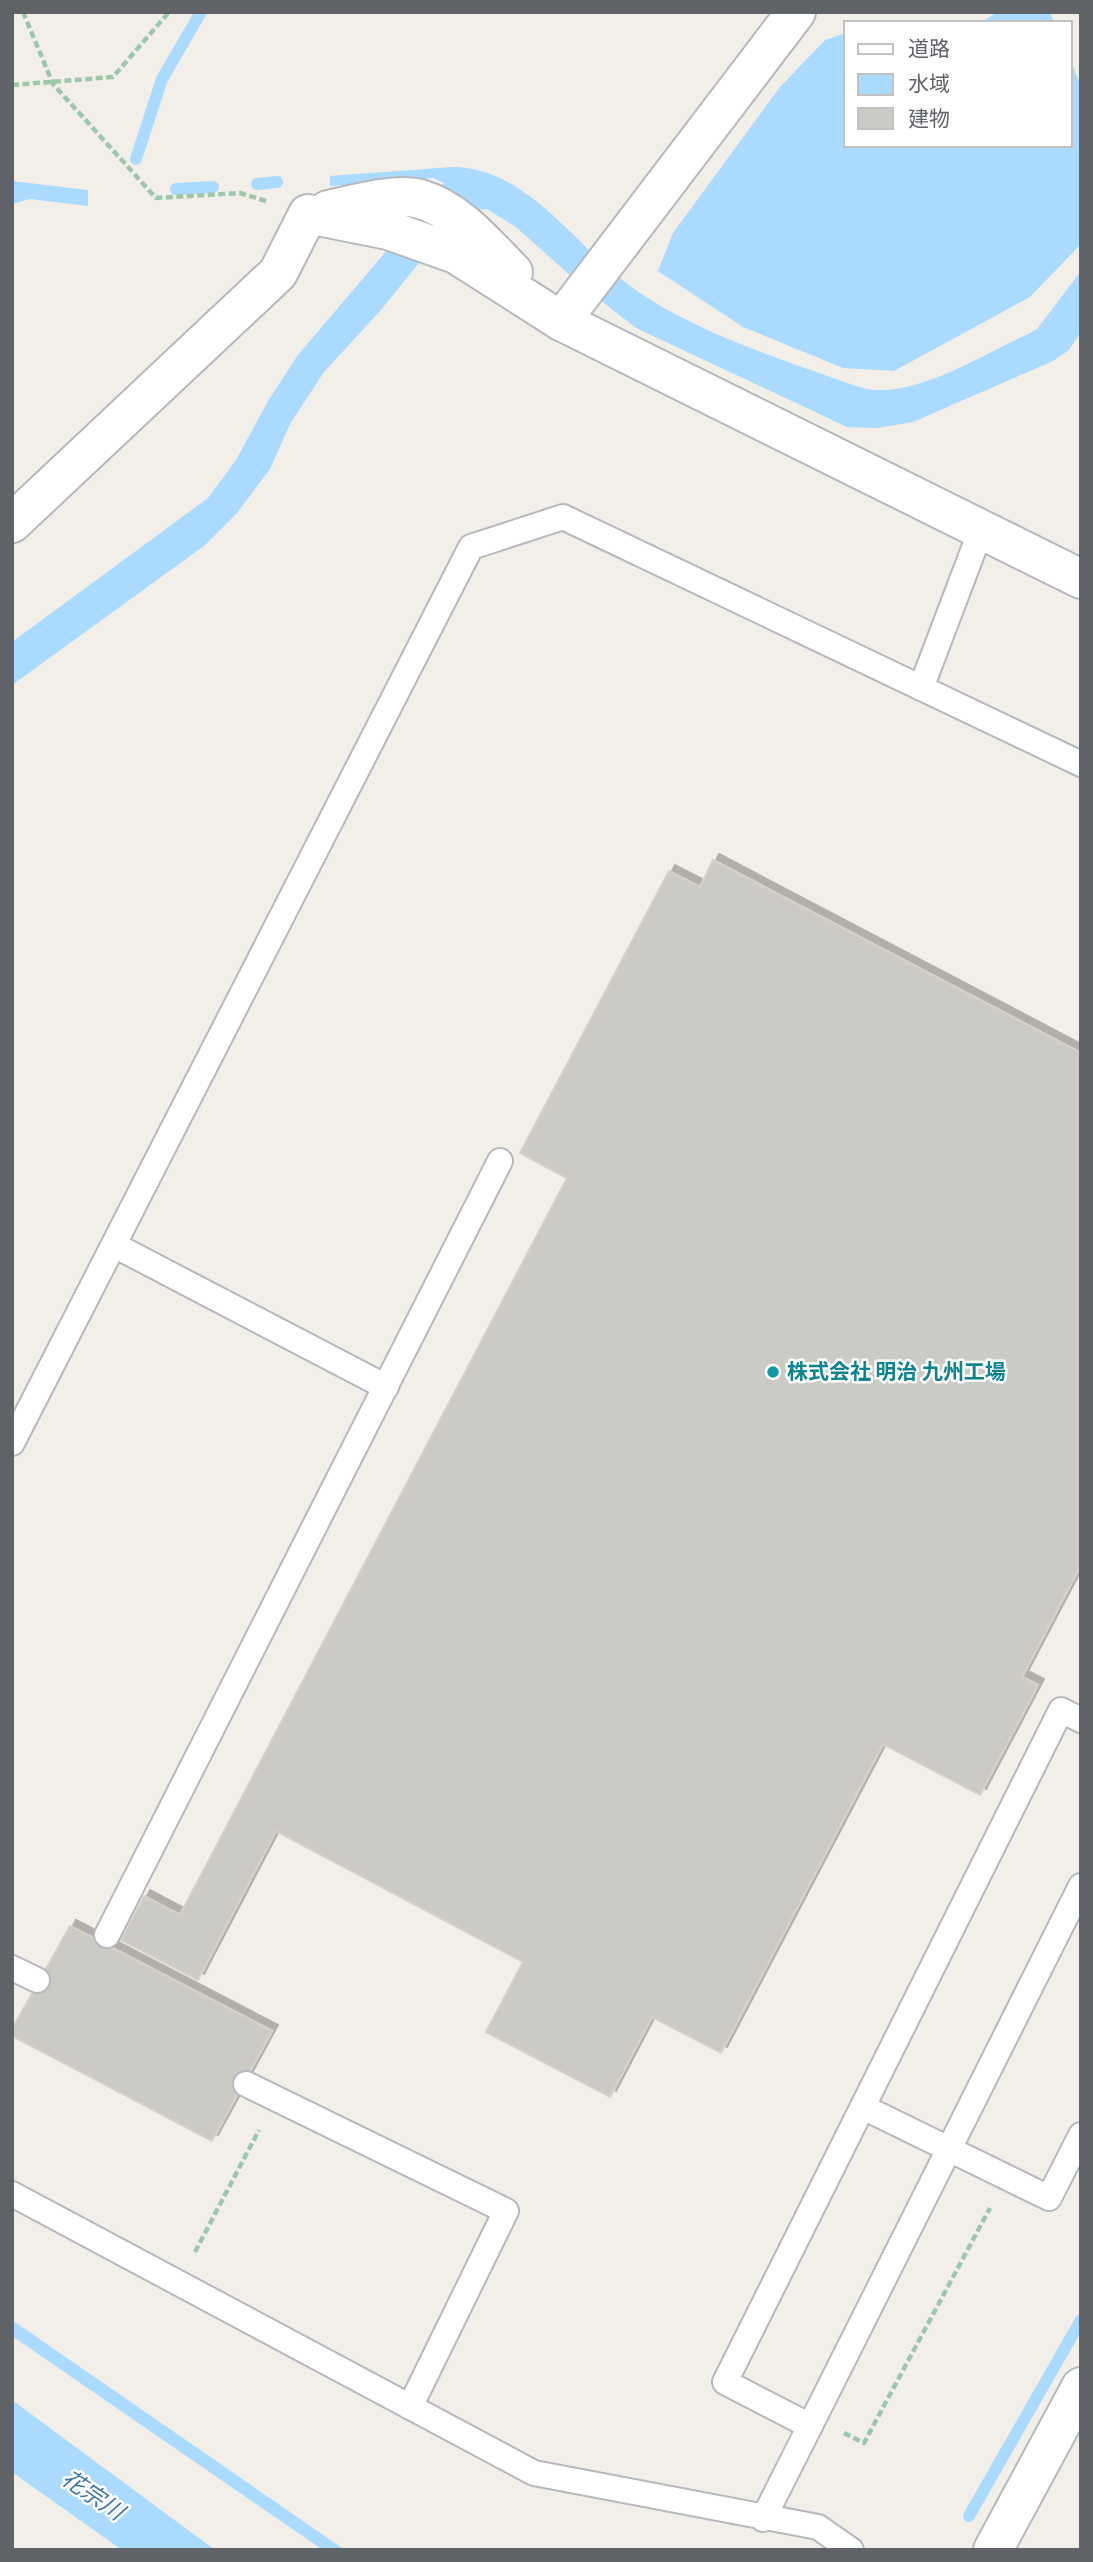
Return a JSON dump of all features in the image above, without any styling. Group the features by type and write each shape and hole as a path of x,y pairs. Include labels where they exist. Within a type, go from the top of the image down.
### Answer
{"street":[{"path":"571,307 796,12"},
{"path":"12,523 278,273 308,214 388,229 456,254 571,307 981,530 1081,578"},
{"path":"993,2550 1081,2387"}],"lane":[{"path":"12,1443 471,547 563,517 1081,764"},
{"path":"921,688 981,530"},
{"path":"107,1935 500,1161"},
{"path":"114,1245 386,1387"},
{"path":"812,2421 725,2382 1061,1710 1081,1720"},
{"path":"763,2519 1081,1886"},
{"path":"12,1968 37,1980"},
{"path":"246,2084 506,2211 410,2407"},
{"path":"863,2107 1049,2197 1081,2135"},
{"path":"12,2194 534,2473 763,2519 818,2527 850,2550"}],"path":[{"path":"23,12 53,83 156,198 240,193 308,214"},
{"path":"12,85 113,77 169,12"},
{"path":"178,2283 276,2098"},
{"path":"812,2421 864,2443 1006,2177"}],"water":[{"path":"998,12 1050,12 1053,21 983,21"},
{"path":"844,34 844,147 1072,147 1072,65 1081,85 1081,244 1030,297 894,371 843,368 743,327 658,271 673,233 780,87 825,40"},
{"path":"452,167 477,170 522,190 616,275 670,312 734,341 862,388 903,388 924,382 1026,335 1037,329 1081,271 1081,332 1069,350 1053,361 913,422 878,428 847,427 636,328 581,285 517,228 487,209 462,210 380,311 324,372 290,424 270,469 237,513 204,546 12,685 12,642 208,498 236,460 268,401 298,355 444,183 433,178 330,186 330,176"},
{"path":"12,181 88,190 88,206 30,199 12,204"},
{"path":"12,2320 345,2550 323,2550 12,2336"},
{"name":"花宗川","path":"12,2400 215,2550 122,2550 12,2472"}],"building":[{"name":"株式会社 明治 九州工場","path":"713,860 1081,1053 1081,1565 1022,1677 1038,1685 980,1795 883,1744 721,2053 652,2017 610,2097 486,2032 523,1962 276,1831 198,1980 121,1940 144,1896 180,1915 567,1178 520,1153 669,871 700,887"},
{"path":"70,1926 272,2031 212,2141 12,2036 12,2029"}],"waterway":[{"path":"136,159 162,79 201,12"},
{"path":"257,184 277,182"},
{"path":"176,189 213,187"},
{"path":"969,2516 1081,2320"}],"place":[{"name":"株式会社 明治 九州工場","path":"773,1372"}]}
